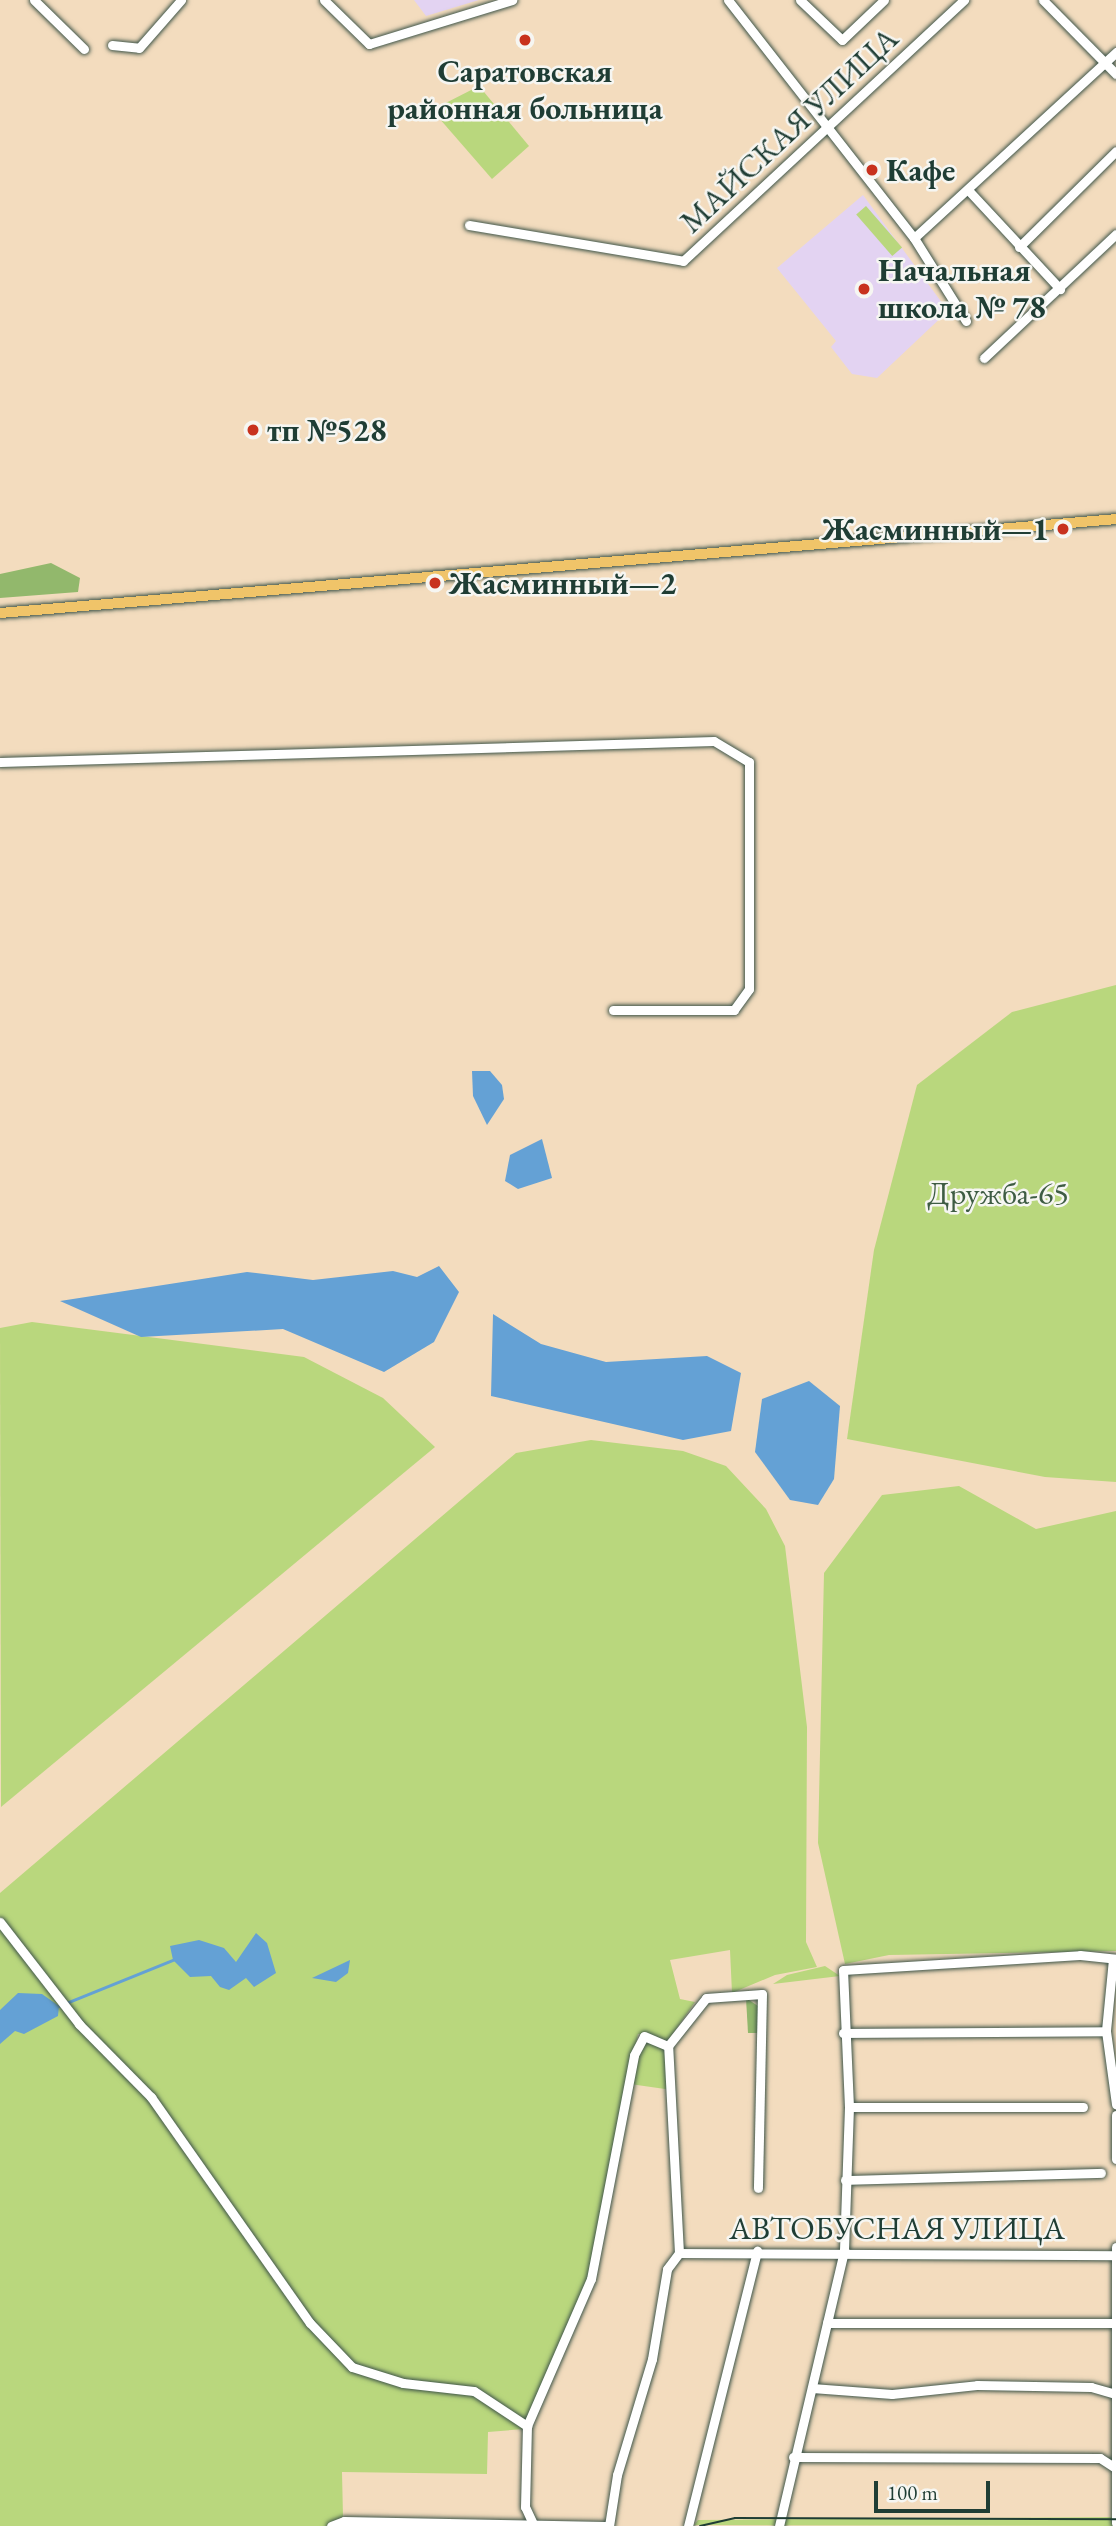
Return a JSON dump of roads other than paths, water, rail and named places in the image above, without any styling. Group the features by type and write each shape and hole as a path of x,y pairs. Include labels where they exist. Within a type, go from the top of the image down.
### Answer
{"main road":[{"path":"0,613 1116,519"}],"street":[{"path":"34,0 84,49"},
{"path":"112,45 139,48 181,0"},
{"path":"324,0 369,44 512,0"},
{"path":"728,0 914,238 966,321"},
{"path":"800,0 842,40 884,0"},
{"name":"МАЙСКАЯ УЛИЦА","path":"468,225 683,261 964,0"},
{"path":"1043,0 1116,74"},
{"path":"914,238 969,191 1116,52"},
{"path":"1019,247 1116,151"},
{"path":"969,191 1060,289"},
{"path":"984,358 1116,234"},
{"path":"0,762 714,741 749,762 749,989 734,1010 613,1010"},
{"path":"0,1922 79,2024 151,2097 310,2323 352,2367 403,2383 474,2391 527,2426"},
{"path":"779,2526 793,2457 813,2388 844,2250 849,2107 843,2033 843,1970 1080,1955 1114,1959 1106,2031 1116,2104"},
{"path":"331,2526 344,2521 607,2526 617,2475 649,2370 667,2269 679,2253 668,2046 706,1998 762,1994 758,2188"},
{"path":"843,2033 1106,2031"},
{"path":"534,2525 525,2507 527,2426 591,2279 634,2054 644,2036 668,2046"},
{"path":"849,2107 1083,2107"},
{"path":"1116,2115 1116,2159"},
{"path":"845,2180 1101,2173"},
{"path":"1116,2247 1116,2523"},
{"name":"АВТОБУСНАЯ УЛИЦА","path":"679,2253 844,2250 1116,2255"},
{"path":"688,2526 757,2251"},
{"path":"827,2323 1114,2323"},
{"path":"813,2388 892,2394 977,2385 1091,2387 1115,2394"},
{"path":"793,2457 1101,2458 1114,2467"}],"water":[{"path":"472,1071 490,1071 502,1085 504,1099 487,1125 473,1096"},
{"path":"542,1139 552,1178 518,1189 505,1181 510,1155"},
{"path":"439,1266 459,1292 434,1342 384,1372 283,1329 141,1337 60,1301 247,1272 313,1280 393,1271 417,1277"},
{"path":"493,1314 541,1344 606,1362 707,1356 741,1373 731,1431 683,1440 491,1396"},
{"path":"809,1381 840,1406 834,1479 818,1505 790,1500 755,1452 762,1399"},
{"path":"256,1933 267,1943 276,1973 254,1987 246,1978 229,1990 220,1987 211,1976 190,1977 173,1960 170,1946 199,1940 224,1948 236,1962"},
{"path":"350,1960 348,1973 336,1982 312,1978"},
{"path":"18,1993 42,1994 59,2006 58,2016 24,2034 15,2031 0,2044 0,2010"}],"waterway":[{"path":"59,2006 173,1960"}],"tram line":[{"path":"700,2526 735,2518 1116,2519"}],"place":[{"name":"Саратовская районная больница","path":"525,40"},
{"name":"Кафе","path":"872,170"},
{"name":"Начальная школа № 78","path":"864,289"},
{"name":"тп №528","path":"253,430"},
{"name":"Жасминный—1","path":"1063,529"},
{"name":"Жасминный—2","path":"435,583"}],"park label":[{"name":"Дружба-65","path":"998,1193"}]}
